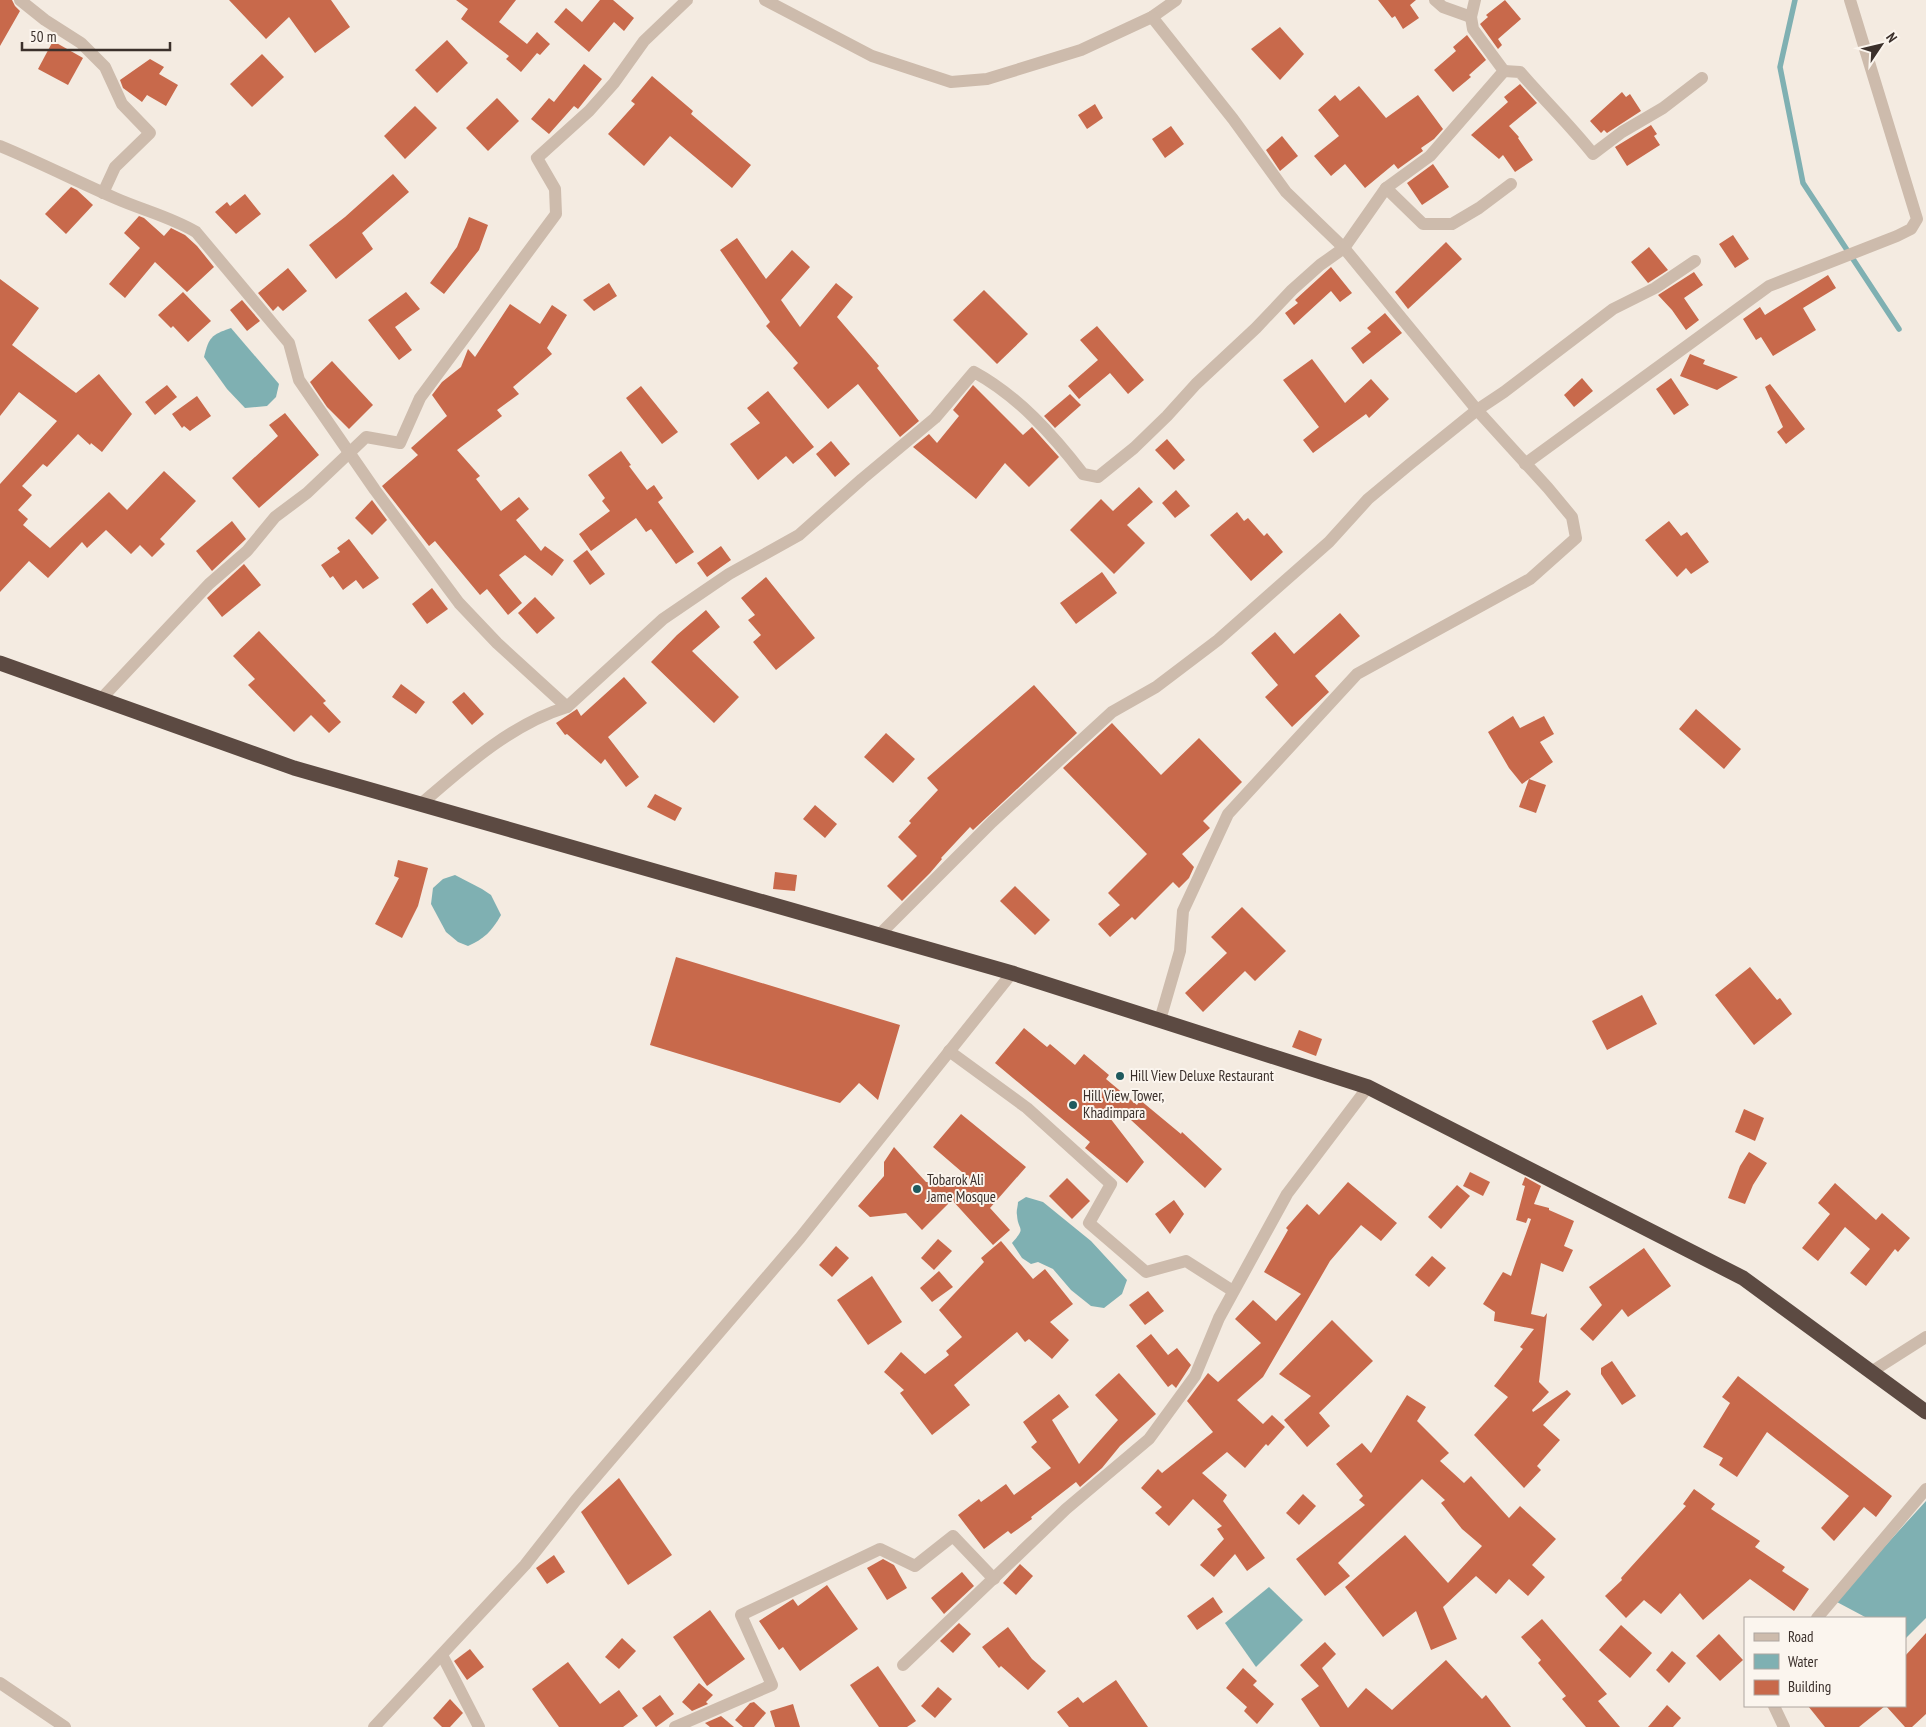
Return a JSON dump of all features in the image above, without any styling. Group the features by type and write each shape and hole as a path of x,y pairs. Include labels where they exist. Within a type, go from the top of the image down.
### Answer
{"highway":[{"path":"0,663 294,768 1012,973 1368,1087 1744,1278 1926,1412"}],"street":[{"path":"20,0 45,20 81,42 105,67 122,104 150,133 115,167 103,193"},
{"path":"101,699 210,584 247,551 275,517 308,493 366,437 400,443 420,398 556,214 555,189 537,158 589,111 614,83 644,42 687,0"},
{"path":"765,0 872,56 951,82 987,78 1082,50 1152,18 1176,0"},
{"path":"1436,0 1443,7 1471,17"},
{"path":"1475,0 1471,17 1472,29 1504,71 1520,72 1593,154 1622,132 1663,108 1702,78"},
{"path":"1525,464 1769,286 1911,229 1917,219 1850,0"},
{"path":"1152,18 1233,119 1286,192 1344,248 1477,410 1572,517 1576,538 1530,579 1357,674 1228,814 1183,910 1180,951 1160,1020"},
{"path":"421,804 480,753 547,713 567,707 662,619 730,574 799,535 862,478 935,418 974,372 996,384 1055,438 1083,474 1098,477 1134,448 1292,290 1320,265 1344,248 1386,188 1430,156 1504,71"},
{"path":"0,146 103,193 180,222 196,232 289,344 299,380 386,505 459,603 497,643 567,707"},
{"path":"1386,188 1422,224 1452,224 1479,208 1511,184"},
{"path":"879,935 992,822 1112,712 1156,687 1218,640 1329,542 1368,499 1477,410 1504,392 1613,308 1655,288 1695,261"},
{"path":"374,1727 525,1565 582,1493 800,1238 1012,973"},
{"path":"949,1052 1027,1108 1111,1184 1089,1223 1146,1272 1186,1261 1233,1291"},
{"path":"903,1665 1066,1509 1149,1439 1195,1376 1219,1318 1287,1194 1368,1087"},
{"path":"1871,1372 1926,1337"},
{"path":"1818,1617 1926,1489"},
{"path":"675,1727 772,1685 741,1615 880,1549 915,1566 953,1536 994,1579"},
{"path":"442,1655 480,1727"},
{"path":"0,1683 65,1727"},
{"path":"1774,1707 1784,1727"}],"water":[{"path":"231,328 279,384 276,397 267,406 245,408 227,389 204,357 209,341 215,335"},
{"path":"455,875 491,895 501,915 487,934 468,946 458,942 446,932 431,904 433,888 443,879"},
{"path":"1026,1197 1043,1202 1091,1241 1127,1280 1122,1294 1104,1308 1091,1306 1071,1290 1053,1269 1038,1262 1031,1264 1022,1258 1012,1243 1021,1229 1017,1213 1018,1202"},
{"path":"1926,1501 1926,1618 1906,1638 1906,1617 1865,1617 1835,1601"},
{"path":"1269,1587 1303,1620 1256,1667 1225,1623"}],"building":[{"path":"0,0 12,0 20,11 0,46"},
{"path":"229,0 331,0 350,27 315,53 289,17 266,39"},
{"path":"456,0 516,0 499,22 527,44 537,32 550,44 540,55 537,53 521,72 506,59 509,56 461,19 468,9"},
{"path":"600,0 613,0 634,18 624,31 614,22 589,52 554,22 566,8 582,22"},
{"path":"1378,0 1416,0 1410,5 1419,18 1403,29 1395,16 1392,18"},
{"path":"1505,0 1521,19 1498,39 1502,45 1498,49 1480,24 1488,17 1486,15"},
{"path":"1280,27 1304,54 1280,80 1251,49"},
{"path":"1467,35 1486,60 1469,75 1471,77 1453,92 1434,70 1456,51 1453,47"},
{"path":"447,40 468,63 437,93 415,70"},
{"path":"53,41 83,58 68,85 38,69"},
{"path":"262,54 284,77 252,107 230,84"},
{"path":"150,59 164,67 159,74 178,85 166,106 147,95 142,102 123,88 120,80"},
{"path":"584,64 602,79 578,109 574,106 549,134 531,119 549,98 554,102"},
{"path":"652,76 693,111 691,114 751,165 732,188 670,136 644,166 608,134 635,104 631,101"},
{"path":"1520,84 1537,103 1509,126 1519,137 1533,160 1515,172 1503,155 1499,159 1471,135 1508,102 1504,97"},
{"path":"1359,86 1386,118 1418,95 1443,129 1434,139 1421,148 1423,151 1398,169 1394,164 1365,188 1345,164 1331,176 1314,156 1339,136 1318,110 1335,95 1340,101"},
{"path":"1622,92 1626,97 1630,94 1641,111 1607,133 1604,130 1601,133 1590,121"},
{"path":"497,98 519,121 488,151 466,128"},
{"path":"1095,104 1103,118 1087,129 1078,115"},
{"path":"415,106 437,128 405,159 384,136"},
{"path":"1651,125 1657,134 1654,136 1660,145 1627,166 1615,147"},
{"path":"1171,126 1184,144 1165,158 1152,139"},
{"path":"1282,136 1298,156 1280,171 1266,150"},
{"path":"1433,164 1449,187 1422,205 1407,183"},
{"path":"393,174 409,192 362,233 373,249 336,279 309,245 345,217"},
{"path":"71,187 93,205 66,234 45,214"},
{"path":"245,194 261,214 236,234 215,212 227,202 230,206"},
{"path":"139,216 144,218 164,236 171,228 185,235 197,246 214,267 187,292 155,262 125,298 109,284 140,248 124,233"},
{"path":"469,217 488,225 479,250 444,294 430,283 457,247"},
{"path":"1733,235 1749,259 1735,268 1719,244"},
{"path":"737,238 766,279 792,250 810,267 781,300 800,327 836,283 853,297 837,317 879,366 877,368 919,421 900,437 858,384 828,409 793,368 798,363 766,326 770,322 720,250"},
{"path":"1446,242 1462,259 1408,309 1395,292"},
{"path":"1649,247 1668,270 1648,283 1631,262"},
{"path":"1331,267 1352,293 1340,302 1331,291 1294,325 1285,313 1298,303 1295,300"},
{"path":"288,268 307,291 283,311 278,306 273,311 258,293"},
{"path":"1694,272 1703,285 1684,298 1699,320 1686,330 1672,310 1658,295"},
{"path":"1828,275 1836,288 1803,308 1816,330 1773,356 1761,337 1756,340 1743,319 1760,307 1765,315"},
{"path":"0,279 39,308 12,345 76,393 99,374 132,414 102,452 91,443 90,445 78,434 47,467 43,464 22,486 32,495 18,510 28,519 23,525 50,548 109,492 127,510 164,471 196,501 160,539 165,544 152,557 140,545 131,554 106,530 87,548 82,542 48,578 29,561 0,592 0,484 57,421 19,392 0,416"},
{"path":"609,283 617,296 594,311 583,300"},
{"path":"984,290 1028,334 997,364 953,320"},
{"path":"183,292 211,321 188,342 173,326 171,328 158,315"},
{"path":"406,292 420,309 395,327 412,350 399,360 368,320"},
{"path":"242,300 260,321 247,331 230,310"},
{"path":"510,304 540,324 552,305 567,315 547,348 552,354 513,387 519,394 497,410 502,416 457,450 480,476 476,479 501,511 519,497 529,509 516,520 541,551 545,546 564,560 552,576 525,555 499,575 522,603 508,615 487,589 480,595 435,541 429,546 382,486 418,455 411,448 447,416 432,395 442,382 461,367 468,349 475,357"},
{"path":"1385,313 1402,333 1363,364 1351,348 1371,332 1367,328"},
{"path":"1097,326 1144,380 1128,394 1110,373 1079,399 1068,386 1098,360 1080,340"},
{"path":"1690,354 1705,360 1703,364 1738,377 1717,390 1680,376"},
{"path":"1312,359 1345,403 1371,379 1389,399 1369,418 1366,414 1313,453 1303,440 1319,427 1283,380"},
{"path":"332,361 373,405 349,429 327,407 310,382"},
{"path":"1582,378 1593,391 1574,407 1564,395"},
{"path":"1671,378 1689,405 1674,415 1656,389"},
{"path":"1770,384 1805,429 1786,444 1777,432 1783,427 1765,387"},
{"path":"167,385 177,397 155,415 145,402"},
{"path":"973,385 1023,435 1032,427 1059,457 1029,487 1005,463 976,499 913,447 929,434 937,443 959,416 953,410"},
{"path":"641,386 678,432 662,444 626,398"},
{"path":"768,391 814,447 793,464 786,456 758,480 730,444 760,423 747,408"},
{"path":"1070,394 1081,405 1055,428 1044,416"},
{"path":"197,396 211,416 190,431 184,426 182,428 172,414"},
{"path":"285,413 319,455 259,508 232,478 278,436 269,425"},
{"path":"1167,439 1185,460 1174,470 1155,450"},
{"path":"831,441 850,464 835,477 816,454"},
{"path":"621,451 631,465 629,466 647,490 654,485 663,498 658,502 694,552 676,564 651,529 646,532 636,518 591,551 579,534 610,511 602,501 605,498 588,475"},
{"path":"1139,487 1153,502 1127,525 1145,543 1114,574 1070,530 1101,499 1113,511"},
{"path":"1176,490 1190,506 1175,518 1162,503"},
{"path":"372,500 387,520 372,535 355,518"},
{"path":"1237,512 1244,521 1248,518 1264,536 1267,533 1283,552 1251,581 1210,535"},
{"path":"232,521 246,539 212,571 196,551"},
{"path":"1669,521 1681,536 1687,532 1709,562 1691,574 1686,568 1677,577 1645,540"},
{"path":"349,539 379,578 363,589 356,580 343,590 333,576 330,578 321,565 340,552 337,548"},
{"path":"721,546 731,560 707,577 697,563"},
{"path":"587,550 605,574 590,585 573,561"},
{"path":"244,564 261,585 222,617 207,598"},
{"path":"1102,572 1117,593 1076,624 1060,603"},
{"path":"766,577 815,638 776,670 753,642 761,635 748,620 755,615 741,598"},
{"path":"432,588 448,609 427,624 412,604"},
{"path":"535,597 555,618 537,634 518,613"},
{"path":"706,610 720,627 692,651 739,697 714,723 651,662 677,635"},
{"path":"1340,613 1360,636 1315,676 1329,692 1292,727 1265,697 1278,685 1251,653 1275,632 1294,654"},
{"path":"259,631 326,701 323,703 341,722 329,733 311,715 294,732 248,685 255,679 233,656"},
{"path":"624,677 647,703 608,737 639,777 626,787 605,759 601,764 567,734 565,735 556,723 577,709 581,716"},
{"path":"401,684 425,702 416,714 392,697"},
{"path":"1034,685 1077,733 973,830 970,827 941,858 930,873 902,901 887,886 917,856 898,837 911,823 909,821 938,790 927,778"},
{"path":"464,692 484,714 472,725 452,702"},
{"path":"1696,709 1741,749 1724,769 1679,729"},
{"path":"1513,716 1520,728 1544,716 1554,734 1540,742 1553,762 1522,784 1509,768 1488,732"},
{"path":"1112,723 1161,775 1199,738 1242,782 1203,821 1210,828 1182,854 1194,867 1189,878 1179,888 1173,882 1135,920 1132,917 1110,937 1098,924 1120,905 1108,893 1147,854 1063,768"},
{"path":"886,733 915,759 893,783 864,757"},
{"path":"1529,779 1546,785 1536,813 1519,807"},
{"path":"655,794 682,808 675,821 647,807"},
{"path":"815,805 837,824 825,838 803,819"},
{"path":"398,860 428,868 418,906 402,938 375,924 399,878 394,876"},
{"path":"775,872 797,875 795,891 773,889"},
{"path":"1015,886 1050,920 1035,935 1000,901"},
{"path":"1242,907 1286,951 1255,981 1245,971 1203,1012 1185,993 1227,953 1211,937"},
{"path":"676,957 900,1025 878,1100 859,1083 840,1103 650,1045"},
{"path":"1750,967 1777,1000 1780,998 1792,1014 1754,1045 1715,995"},
{"path":"1642,995 1657,1024 1607,1050 1592,1021"},
{"name":"Hill View Tower, Khadimpara","path":"1024,1028 1047,1047 1050,1044 1075,1065 1084,1054 1109,1075 1106,1079 1137,1105 1140,1100 1181,1134 1182,1132 1222,1169 1205,1188 1119,1109 1110,1118 1144,1162 1127,1183 1085,1148 1090,1142 995,1063"},
{"path":"1299,1030 1322,1039 1316,1056 1292,1047"},
{"path":"1744,1109 1764,1118 1755,1141 1735,1132"},
{"path":"961,1114 1026,1167 990,1208 1010,1230 993,1245 952,1200 922,1230 906,1213 870,1217 858,1206 884,1176 884,1162 894,1147 926,1182 977,1185 933,1147"},
{"path":"1749,1152 1767,1163 1753,1185 1745,1204 1728,1198 1740,1166"},
{"path":"1470,1172 1490,1182 1483,1196 1463,1186"},
{"path":"1525,1177 1541,1186 1534,1204 1549,1208 1549,1210 1574,1221 1564,1246 1573,1250 1563,1272 1541,1263 1531,1314 1544,1317 1547,1313 1539,1382 1549,1392 1532,1410 1533,1412 1567,1390 1571,1394 1543,1425 1560,1440 1537,1466 1541,1470 1524,1488 1474,1435 1508,1397 1494,1386 1523,1349 1520,1347 1534,1329 1494,1321 1495,1312 1483,1304 1503,1272 1511,1276 1531,1219 1528,1218 1526,1223 1516,1220 1525,1186 1522,1185"},
{"path":"1067,1178 1090,1201 1072,1219 1049,1196"},
{"path":"1348,1182 1397,1223 1381,1241 1361,1225 1330,1261 1263,1377 1237,1400 1263,1424 1272,1415 1285,1427 1268,1446 1266,1444 1245,1468 1227,1452 1202,1473 1227,1495 1223,1501 1265,1558 1247,1571 1235,1554 1214,1577 1200,1565 1224,1539 1217,1529 1222,1526 1193,1499 1169,1526 1155,1513 1162,1507 1141,1488 1158,1469 1162,1473 1213,1432 1187,1401 1208,1373 1218,1382 1261,1343 1235,1319 1253,1300 1276,1321 1301,1294 1264,1272 1288,1230 1286,1228 1307,1204 1319,1215"},
{"path":"1835,1183 1876,1220 1882,1213 1910,1238 1898,1252 1895,1249 1866,1286 1850,1273 1870,1249 1845,1227 1818,1261 1802,1248 1830,1214 1818,1203"},
{"path":"1457,1185 1470,1196 1441,1229 1428,1217"},
{"path":"1174,1200 1184,1214 1170,1234 1155,1214"},
{"path":"938,1239 952,1251 934,1270 921,1258"},
{"path":"1001,1241 1033,1279 1045,1269 1073,1304 1050,1322 1069,1340 1052,1359 1029,1339 1025,1342 1017,1332 954,1385 970,1405 932,1435 900,1393 904,1390 884,1372 901,1352 925,1374 949,1355 946,1351 962,1337 939,1310 984,1262 981,1258"},
{"path":"836,1246 849,1258 832,1277 819,1265"},
{"path":"1644,1248 1671,1286 1628,1317 1622,1309 1593,1341 1580,1329 1602,1305 1589,1287"},
{"path":"1432,1256 1446,1268 1429,1287 1415,1275"},
{"path":"939,1271 953,1287 932,1302 920,1288"},
{"path":"872,1276 902,1322 868,1345 837,1300"},
{"path":"1148,1291 1164,1311 1145,1325 1129,1305"},
{"path":"1332,1320 1373,1361 1319,1413 1330,1426 1307,1447 1284,1420 1311,1396 1279,1374"},
{"path":"1151,1334 1168,1355 1177,1348 1191,1365 1176,1388 1172,1384 1168,1387 1136,1346"},
{"path":"1612,1361 1636,1396 1622,1405 1601,1374 1601,1368"},
{"path":"1119,1373 1156,1414 1120,1446 1102,1468 1080,1487 1076,1482 1031,1517 1032,1519 1011,1534 1008,1531 984,1549 958,1515 979,1499 981,1502 1006,1484 1014,1495 1051,1468 1031,1447 1037,1442 1023,1422 1059,1394 1069,1407 1052,1420 1079,1464 1118,1420 1095,1395"},
{"path":"1738,1376 1892,1496 1876,1517 1864,1507 1834,1541 1821,1528 1849,1496 1767,1432 1737,1477 1719,1465 1723,1458 1703,1447 1730,1403 1722,1397"},
{"path":"1407,1395 1426,1407 1417,1421 1449,1453 1440,1461 1464,1483 1471,1476 1509,1518 1520,1506 1556,1539 1532,1565 1545,1577 1528,1596 1509,1579 1496,1594 1476,1576 1443,1607 1457,1639 1431,1650 1416,1611 1383,1637 1345,1587 1405,1535 1448,1583 1482,1546 1462,1529 1441,1503 1445,1500 1422,1479 1338,1563 1350,1576 1325,1596 1296,1559 1365,1505 1359,1500 1363,1496 1336,1464 1362,1443 1371,1453"},
{"path":"619,1478 672,1555 628,1585 581,1512"},
{"path":"1694,1489 1715,1504 1711,1509 1760,1541 1755,1547 1785,1567 1782,1571 1809,1589 1794,1611 1750,1579 1703,1620 1680,1593 1661,1614 1644,1600 1626,1618 1605,1596 1622,1580 1621,1578 1686,1506 1683,1504"},
{"path":"1303,1494 1316,1506 1299,1525 1286,1513"},
{"path":"554,1555 565,1572 547,1584 536,1568"},
{"path":"883,1559 894,1565 907,1588 887,1600 867,1568"},
{"path":"1020,1564 1033,1576 1016,1595 1003,1583"},
{"path":"962,1572 974,1586 944,1614 931,1598"},
{"path":"827,1585 858,1629 800,1671 783,1647 779,1650 759,1621 793,1599 798,1606"},
{"path":"1213,1597 1223,1612 1197,1630 1187,1616"},
{"path":"710,1610 745,1659 707,1686 673,1637"},
{"path":"1542,1619 1607,1694 1598,1701 1620,1727 1586,1727 1562,1699 1566,1696 1538,1663 1541,1660 1521,1637"},
{"path":"959,1623 971,1634 953,1653 940,1641"},
{"path":"1621,1625 1652,1653 1630,1678 1599,1650"},
{"path":"1008,1627 1032,1659 1046,1671 1028,1690 1001,1666 999,1668 982,1647"},
{"path":"1926,1633 1926,1714 1912,1727 1905,1727 1887,1707 1906,1707 1906,1655"},
{"path":"1719,1634 1743,1660 1720,1681 1696,1656"},
{"path":"622,1638 636,1651 619,1669 605,1657"},
{"path":"1325,1642 1336,1654 1322,1668 1348,1708 1366,1688 1392,1710 1446,1660 1482,1699 1486,1695 1511,1727 1320,1727 1301,1699 1319,1686 1300,1665"},
{"path":"470,1649 484,1667 467,1680 454,1661"},
{"path":"1672,1651 1686,1663 1669,1683 1656,1670"},
{"path":"568,1662 600,1704 619,1690 638,1716 623,1727 559,1727 532,1689"},
{"path":"878,1666 916,1721 907,1727 879,1727 850,1685"},
{"path":"1243,1668 1257,1681 1253,1685 1274,1704 1257,1724 1244,1711 1247,1707 1226,1688"},
{"path":"1116,1680 1148,1727 1069,1727 1057,1712 1078,1697 1083,1703"},
{"path":"699,1683 713,1695 706,1702 708,1704 692,1711 682,1702"},
{"path":"938,1687 952,1699 935,1718 921,1706"},
{"path":"660,1695 674,1714 656,1727 642,1708"},
{"path":"450,1699 463,1713 450,1727 442,1727 433,1718"},
{"path":"754,1702 766,1713 754,1727 743,1727 735,1720 750,1703"},
{"path":"793,1704 800,1727 775,1727 770,1711"},
{"path":"1667,1705 1681,1718 1673,1727 1648,1727"},
{"path":"1809,1707 1884,1707 1859,1727 1825,1727"},
{"path":"721,1716 734,1727 710,1727 705,1723"}],"waterway":[{"path":"1795,0 1780,67 1803,183 1899,329"}],"place":[{"name":"Hill View Deluxe Restaurant","path":"1120,1076"},
{"name":"Hill View Tower, Khadimpara","path":"1073,1105"},
{"name":"Tobarok Ali Jame Mosque","path":"917,1189"}]}
